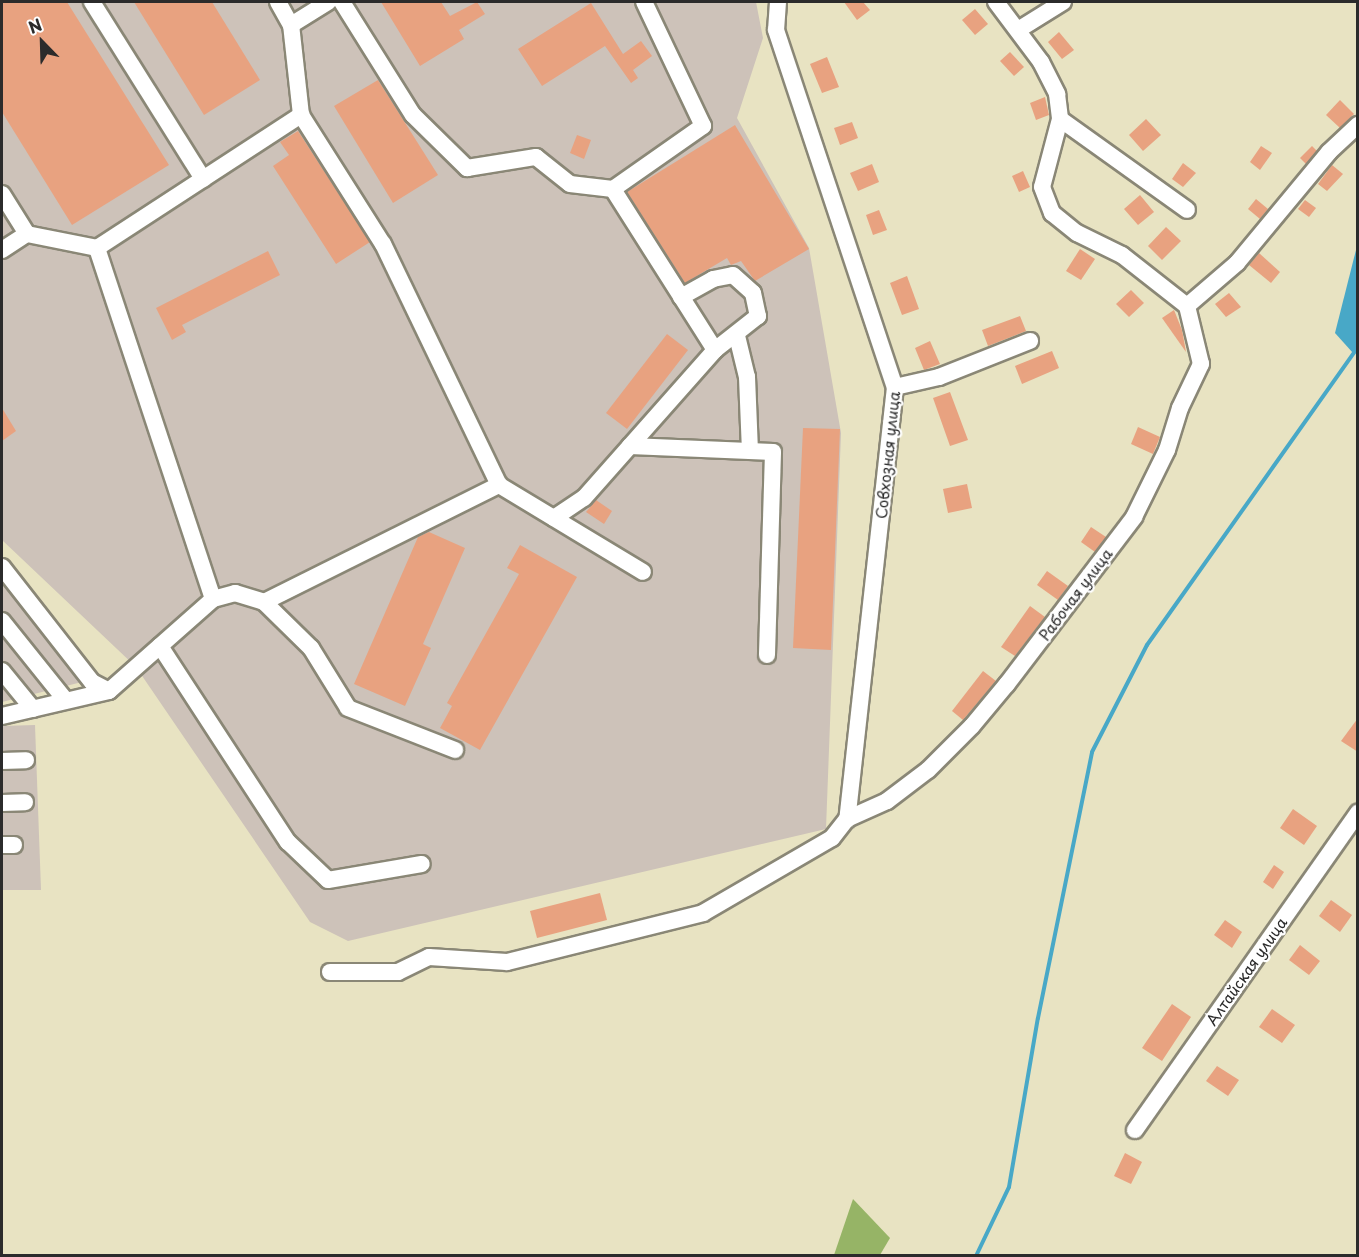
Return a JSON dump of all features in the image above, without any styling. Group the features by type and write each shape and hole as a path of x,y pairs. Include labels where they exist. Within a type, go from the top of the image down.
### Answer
{"street":[{"path":"92,2 203,179"},
{"path":"278,2 291,25 301,115 383,244 499,484 643,572"},
{"path":"291,25 328,2"},
{"path":"342,2 413,115 467,168 536,157 570,184 613,189 703,126 644,2"},
{"name":"Совхозная улица","path":"778,2 776,30 895,387 847,819"},
{"path":"996,2 1041,62 1057,94 1060,119 1042,187 1052,213 1077,233 1122,255 1187,306 1237,263 1329,152 1358,126"},
{"path":"1018,30 1064,2"},
{"path":"2,250 27,234 98,248 301,115"},
{"path":"1060,119 1187,210"},
{"path":"613,189 715,350"},
{"path":"2,194 27,234"},
{"path":"98,248 213,599"},
{"path":"554,518 584,498 715,350 738,336 758,316 753,293 733,275 713,279 681,297"},
{"name":"Рабочая улица","path":"847,819 887,801 928,770 972,726 1134,517 1167,450 1180,408 1201,364 1187,306"},
{"path":"738,336 747,377 750,451"},
{"path":"895,387 939,377 1030,341"},
{"path":"630,446 773,452 767,655"},
{"path":"264,602 499,484"},
{"path":"2,567 92,682 109,692"},
{"path":"2,716 109,692 213,599 235,593 264,602 311,648 348,708 455,750"},
{"path":"2,621 66,701"},
{"path":"160,646 288,842 328,880 422,864"},
{"path":"2,671 33,708"},
{"path":"2,761 26,760"},
{"path":"2,803 25,802"},
{"name":"Алтайская улица","path":"1135,1130 1358,813"},
{"path":"330,972 398,972 429,957 507,962 703,913 832,838 847,819"}],"shaded area":[{"path":"2,2 756,2 763,38 737,118 809,248 841,433 826,829 348,941 310,922 136,667 2,540"},
{"path":"2,579 86,681 2,702"},
{"path":"35,725 41,890 2,890 2,726"}],"green space":[{"path":"853,1199 890,1238 880,1255 834,1255"}],"water":[{"path":"1357,246 1358,349 1353,353 1335,333"}],"building":[{"path":"2,2 67,2 169,165 72,225 2,112"},
{"path":"134,2 212,2 260,80 204,115"},
{"path":"381,2 441,2 450,16 477,2 485,14 459,30 464,39 420,66"},
{"path":"844,2 863,2 870,10 857,20"},
{"path":"591,3 623,54 641,41 652,56 633,70 638,78 631,83 605,46 542,86 518,49"},
{"path":"975,9 988,24 975,35 962,20"},
{"path":"1059,32 1074,50 1062,59 1048,42"},
{"path":"1010,52 1024,67 1014,76 1000,61"},
{"path":"827,57 839,87 822,93 810,64"},
{"path":"378,80 438,175 393,203 334,106"},
{"path":"1045,97 1049,115 1036,120 1030,103"},
{"path":"1340,100 1354,114 1340,128 1326,115"},
{"path":"1146,119 1161,135 1143,151 1129,135"},
{"path":"852,122 858,138 840,145 834,128"},
{"path":"735,125 809,249 755,281 741,261 731,265 727,258 685,283 627,192"},
{"path":"298,131 370,242 336,264 273,166 289,155 280,142"},
{"path":"577,135 591,140 584,159 570,153"},
{"path":"1261,146 1272,153 1260,170 1250,162"},
{"path":"1312,146 1317,151 1306,164 1300,158"},
{"path":"1183,163 1196,173 1183,187 1172,179"},
{"path":"872,164 879,182 858,191 850,173"},
{"path":"1332,165 1343,174 1327,191 1318,184"},
{"path":"1023,171 1030,187 1019,192 1012,176"},
{"path":"1140,195 1154,212 1138,225 1124,209"},
{"path":"1256,199 1268,209 1260,219 1248,209"},
{"path":"1305,200 1316,208 1309,217 1298,209"},
{"path":"879,210 887,230 873,235 866,215"},
{"path":"1166,227 1181,241 1162,260 1148,246"},
{"path":"1080,249 1095,259 1081,280 1066,271"},
{"path":"268,251 280,275 182,325 186,332 172,340 156,308"},
{"path":"1259,253 1280,272 1271,283 1249,265"},
{"path":"907,276 919,309 902,315 890,283"},
{"path":"1131,290 1144,303 1129,317 1116,304"},
{"path":"1229,293 1241,307 1226,317 1215,304"},
{"path":"1174,310 1182,330 1186,352 1162,318"},
{"path":"1020,316 1026,331 988,346 982,330"},
{"path":"667,334 688,350 627,429 606,413"},
{"path":"930,341 940,364 924,370 915,348"},
{"path":"1052,351 1059,368 1022,384 1015,366"},
{"path":"950,392 968,440 950,446 933,398"},
{"path":"2,408 16,431 2,441"},
{"path":"1138,427 1160,437 1153,454 1131,444"},
{"path":"803,428 840,429 831,650 793,648"},
{"path":"967,484 972,508 948,513 943,489"},
{"path":"596,500 612,511 604,524 586,512"},
{"path":"1091,527 1106,537 1095,552 1081,542"},
{"path":"429,532 465,548 423,644 431,648 405,706 354,684 418,537"},
{"path":"520,545 577,577 480,750 440,728 452,706 447,703 519,574 507,568"},
{"path":"1047,571 1068,586 1058,600 1037,585"},
{"path":"1030,606 1045,617 1015,656 1001,647"},
{"path":"983,671 996,681 963,720 952,711"},
{"path":"1358,718 1358,752 1341,741"},
{"path":"1293,809 1317,826 1304,845 1280,828"},
{"path":"1274,865 1284,872 1273,889 1263,882"},
{"path":"600,893 607,920 537,938 530,911"},
{"path":"1331,900 1352,915 1340,932 1319,916"},
{"path":"1225,920 1242,932 1232,948 1214,935"},
{"path":"1300,945 1320,961 1309,975 1289,960"},
{"path":"1172,1004 1191,1017 1162,1061 1142,1048"},
{"path":"1272,1009 1295,1025 1282,1043 1259,1027"},
{"path":"1217,1066 1239,1080 1228,1096 1206,1081"},
{"path":"1125,1153 1142,1162 1131,1184 1114,1176"}],"waterway":[{"path":"976,1256 1009,1187 1038,1018 1092,752 1147,645 1358,347"}]}
